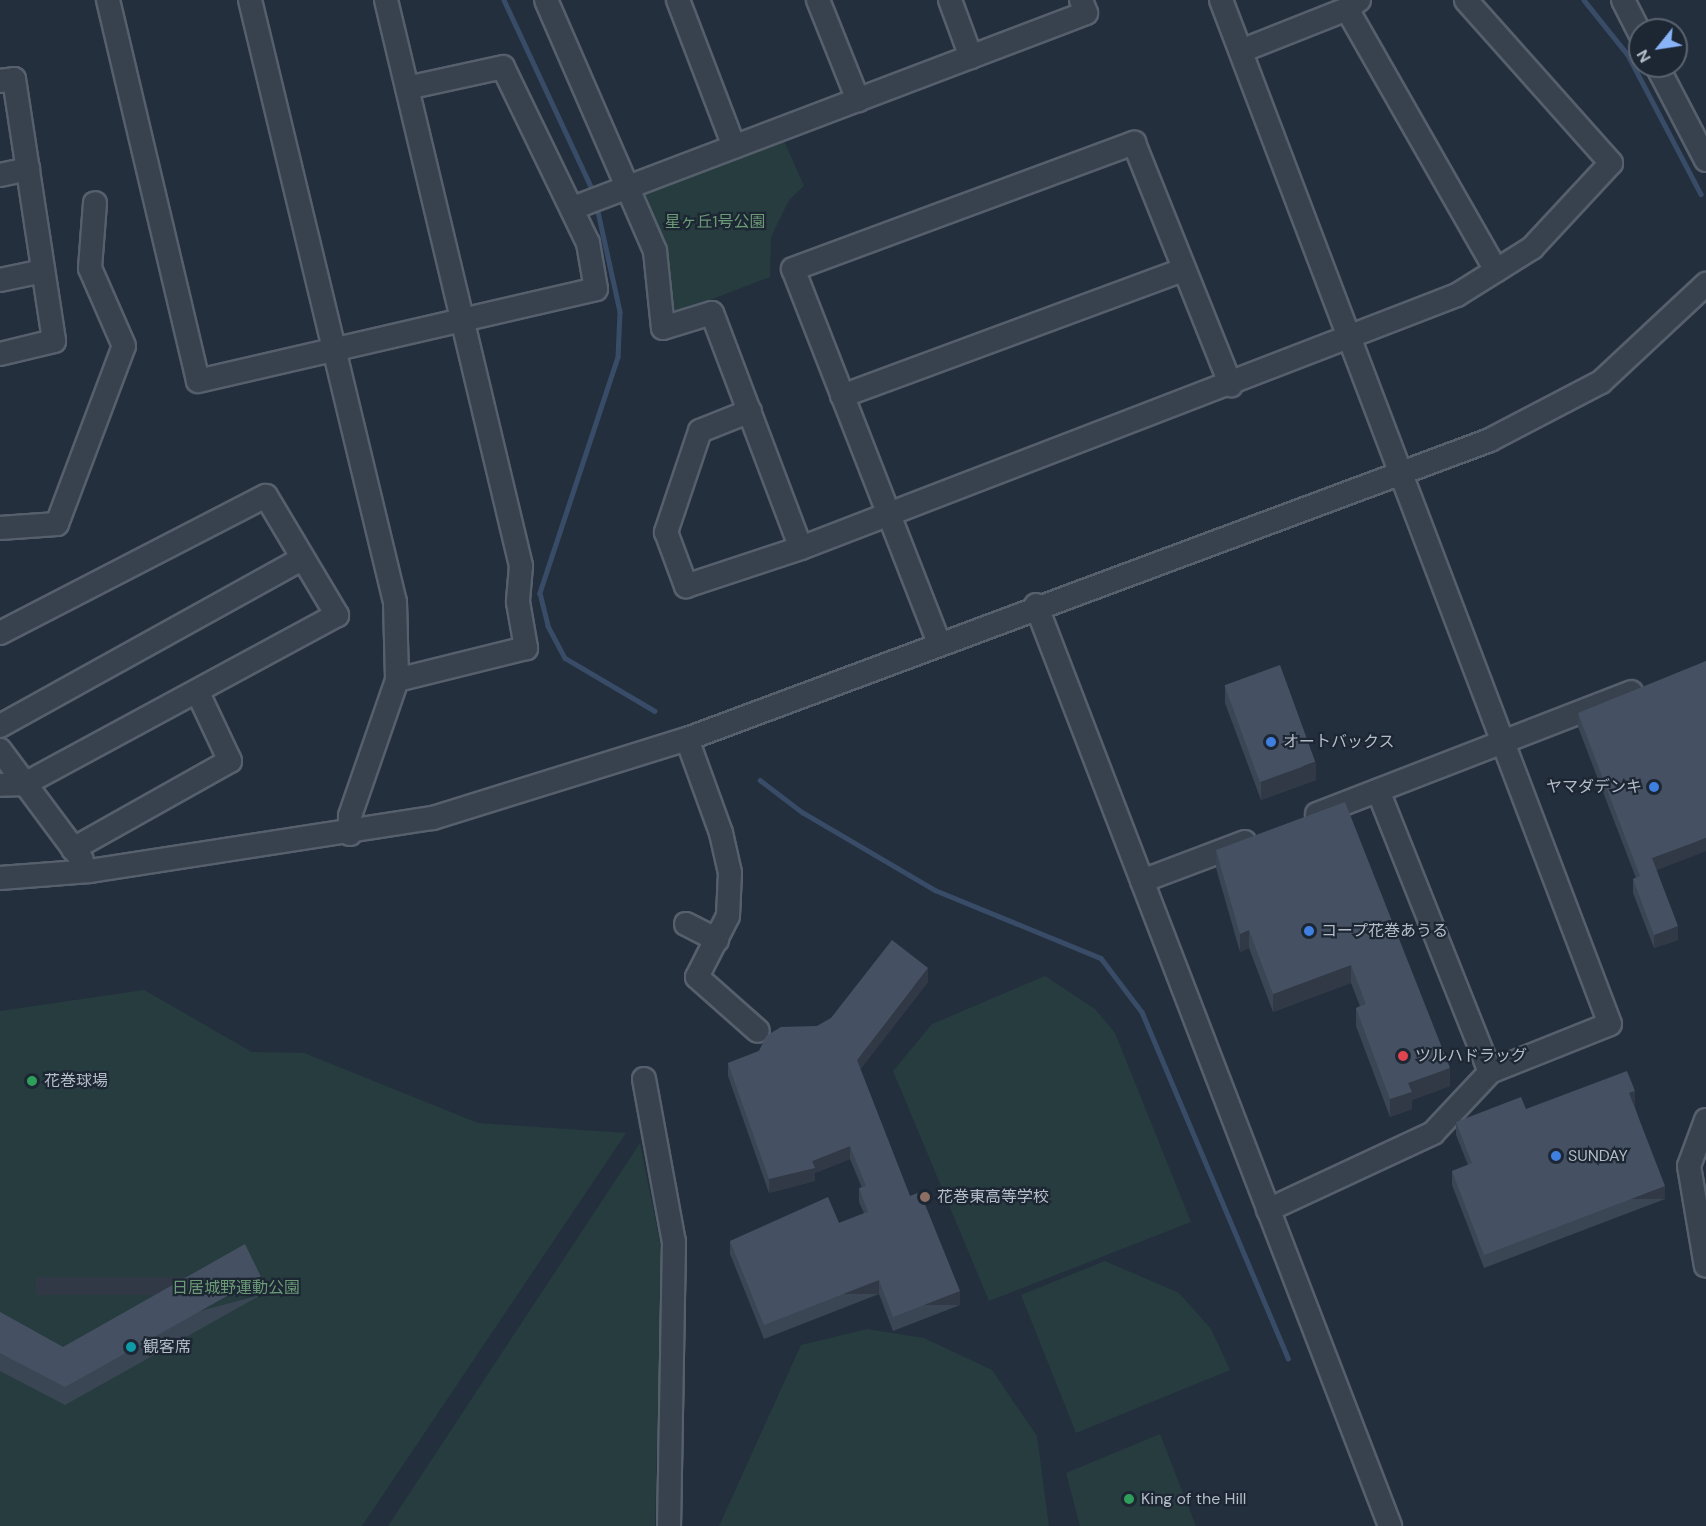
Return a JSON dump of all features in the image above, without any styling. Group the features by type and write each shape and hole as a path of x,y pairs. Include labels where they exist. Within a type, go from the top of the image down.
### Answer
{"street":[{"path":"108,0 198,381 336,351 596,289 588,243 573,208 502,67 407,87"},
{"path":"250,0 395,602 397,680 350,816 350,834"},
{"path":"386,0 465,320 521,566 518,602 526,648 397,680"},
{"path":"546,0 631,187 655,251 663,328 712,313 801,548"},
{"path":"678,0 734,147"},
{"path":"818,0 858,100"},
{"path":"950,0 971,57"},
{"path":"573,208 1086,13 1081,0"},
{"path":"1221,0 1610,1024 1490,1072 1434,1133 1268,1209"},
{"path":"750,411 700,431 666,532 686,586 801,548 1231,385 1457,295 1532,248 1611,163 1466,0"},
{"path":"1623,0 1632,18"},
{"path":"1240,51 1353,5 1496,270"},
{"path":"1663,78 1706,160"},
{"path":"0,81 14,79 54,341 0,354"},
{"path":"939,643 793,269 1134,142 1183,270 1231,385"},
{"path":"0,175 28,169"},
{"path":"0,528 57,524 124,346 90,268 95,203"},
{"path":"842,396 1183,270"},
{"path":"0,280 43,272"},
{"path":"0,878 90,871 350,834 443,815 687,739 1036,605 1490,440 1601,382 1706,284"},
{"path":"0,633 266,496 337,615 25,784 0,785"},
{"path":"0,726 303,558"},
{"path":"1036,605 1390,1526"},
{"path":"1293,823 1652,684"},
{"path":"73,849 230,761 197,691"},
{"path":"687,739 722,833 730,873 728,916 697,977 758,1031"},
{"path":"0,750 90,871"},
{"path":"1378,790 1490,1072"},
{"path":"1142,881 1271,831"},
{"path":"686,924 717,940"},
{"path":"644,1079 674,1242 669,1526"},
{"path":"1706,1120 1689,1166 1706,1266"}],"green space":[{"name":"星ヶ丘1号公園","path":"781,134 804,186 789,200 771,237 770,277 668,316 663,248 643,186"},
{"path":"1045,976 1095,1009 1115,1033 1191,1222 989,1301 893,1071 932,1024"},
{"name":"日居城野運動公園","path":"144,990 252,1052 304,1053 478,1123 626,1133 362,1526 0,1526 0,1011"},
{"path":"640,1143 662,1252 655,1526 388,1526"},
{"path":"1105,1261 1179,1293 1211,1329 1230,1370 1076,1433 1021,1295"},
{"path":"867,1329 924,1338 992,1370 1037,1436 1049,1526 719,1526 801,1345"},
{"name":"King of the Hill","path":"1160,1434 1196,1526 1080,1526 1066,1473"}],"building":[{"name":"ヤマダデンキ","path":"1706,661 1706,838 1652,858 1678,926 1654,935 1633,879 1640,876 1578,713"},
{"name":"オートバックス","path":"1280,665 1315,762 1260,782 1225,685"},
{"name":"コープ花巻あうる","path":"1345,802 1450,1068 1408,1083 1412,1092 1390,1099 1356,1008 1366,1004 1351,965 1273,994 1249,930 1240,934 1216,850"},
{"path":"892,940 928,968 857,1060 910,1196 920,1192 960,1291 893,1317 879,1280 764,1325 730,1241 828,1197 839,1223 868,1212 859,1188 866,1186 850,1146 812,1161 815,1168 769,1179 728,1063 759,1051 766,1036 781,1027 817,1026 831,1018"},
{"name":"SUNDAY","path":"1627,1071 1635,1091 1629,1093 1665,1186 1484,1255 1452,1171 1472,1163 1456,1122 1521,1097 1526,1109"},
{"path":"245,1244 261,1277 65,1387 0,1353 0,1312 63,1347"}],"waterway":[{"path":"504,0 594,193"},
{"path":"1584,0 1628,55 1701,194"},
{"path":"597,207 620,312 618,357 540,593 548,626 565,658 655,711"},
{"path":"760,780 802,812 935,890 1101,958 1142,1012 1288,1358"}],"place":[{"name":"オートバックス","path":"1271,742"},
{"name":"ヤマダデンキ","path":"1654,787"},
{"name":"コープ花巻あうる","path":"1309,931"},
{"name":"ツルハドラッグ","path":"1403,1056"},
{"name":"花巻球場","path":"32,1081"},
{"name":"SUNDAY","path":"1556,1156"},
{"name":"花巻東高等学校","path":"925,1197"},
{"name":"観客席","path":"131,1347"},
{"name":"King of the Hill","path":"1129,1499"}]}
